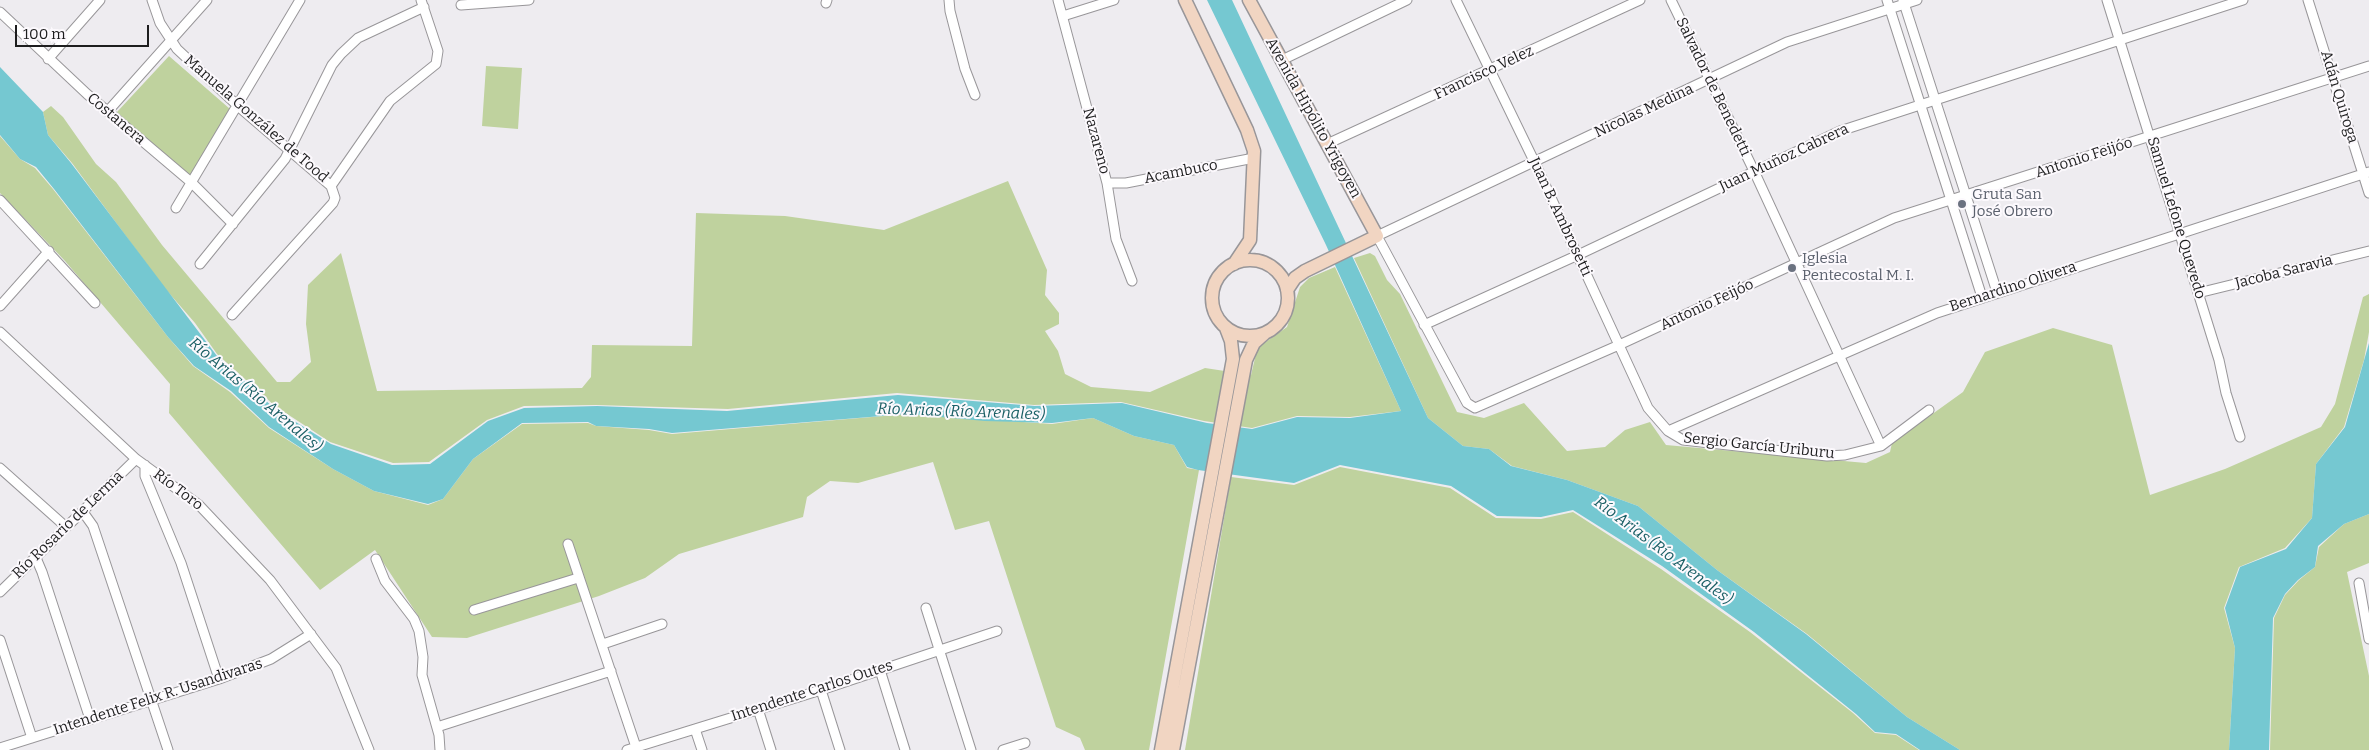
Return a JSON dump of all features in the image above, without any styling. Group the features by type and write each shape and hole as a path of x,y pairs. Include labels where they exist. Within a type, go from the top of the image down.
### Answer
{"main road":[{"path":"1173,750 1233,359 1231,341 1226,328 1213,310 1212,294 1217,278 1234,264 1250,240 1254,158 1247,130 1185,0"},
{"name":"Avenida Hipólito Yrigoyen","path":"1249,0 1377,236"},
{"path":"1287,290 1295,278 1311,268 1377,236"},
{"path":"1234,264 1242,261 1259,261 1283,272 1311,268"},
{"path":"1161,750 1211,507 1246,360 1254,343 1272,330 1284,316 1288,299 1287,290 1280,275 1274,269"},
{"path":"1226,328 1244,336 1264,334"}],"street":[{"path":"48,59 100,0"},
{"name":"Manuela González de Tood","path":"152,0 160,23 170,42 238,106 331,186"},
{"path":"108,112 207,0"},
{"path":"176,208 300,0"},
{"path":"461,5 529,0"},
{"path":"949,0 950,11 965,69 975,95"},
{"name":"Nazareno","path":"1058,0 1107,183 1116,239 1132,281"},
{"path":"1063,16 1114,0"},
{"path":"1282,60 1407,0"},
{"name":"Juan B. Ambrosetti","path":"1456,0 1535,162 1648,408 1668,431"},
{"name":"Francisco Velez","path":"1327,144 1490,71 1640,0"},
{"name":"Salvador de Benedetti","path":"1671,0 1754,171 1881,446"},
{"name":"Nicolas Medina","path":"1377,236 1803,36 1888,4 1917,0"},
{"name":"Samuel Lefone Quevedo","path":"2107,0 2151,136 2240,436"},
{"name":"Juan Muñoz Cabrera","path":"1424,325 1578,255 1833,133 2243,0"},
{"name":"Adán Quiroga","path":"2308,0 2366,173 2369,193"},
{"path":"1904,2 1997,292"},
{"path":"200,264 285,159 332,66 341,54 358,38 422,3 438,51 438,60 434,67 394,96 331,186 335,198 333,203 232,315"},
{"path":"1888,4 1982,296"},
{"name":"Costanera","path":"0,12 48,59 192,183 233,224"},
{"name":"Antonio Feijóo","path":"1424,325 1467,404 1475,408 1619,346 1894,218 1966,197 2369,66"},
{"name":"Acambuco","path":"1107,183 1126,183 1254,158"},
{"name":"Bernardino Olivera","path":"1668,431 1937,313 1982,296 2366,173"},
{"path":"0,200 49,251 95,304"},
{"path":"1377,236 1424,325"},
{"path":"0,306 49,251"},
{"name":"Jacoba Saravia","path":"2198,293 2369,251"},
{"name":"Río Toro","path":"0,332 145,466 200,506 270,580 336,668 369,750"},
{"name":"Sergio García Uriburu","path":"1668,431 1683,440 1827,456 1861,453 1881,446 1929,410"},
{"name":"Río Rosario de Lerma","path":"0,592 136,458"},
{"path":"145,466 146,476 181,562 218,679"},
{"path":"0,468 66,527"},
{"path":"83,512 93,526 168,750"},
{"path":"568,544 578,578 603,644 633,749"},
{"path":"36,558 90,719"},
{"path":"376,559 385,581 414,619 419,631 423,656 421,668 424,686 437,727 440,750"},
{"path":"474,610 578,578"},
{"path":"2358,583 2369,639"},
{"path":"926,608 971,750"},
{"path":"603,644 662,624"},
{"name":"Intendente Carlos Outes","path":"633,749 821,690 997,631"},
{"name":"Intendente Felix R. Usandivaras","path":"0,748 218,679 271,659 311,634"},
{"path":"0,640 32,738"},
{"path":"880,670 905,750"},
{"path":"437,727 611,671"},
{"path":"821,690 840,750"},
{"path":"758,709 771,750"},
{"path":"695,729 702,750"},
{"path":"1004,750 1025,743"}],"green space":[{"path":"169,56 230,109 189,178 117,112"},
{"path":"486,66 522,68 518,129 482,126"},
{"path":"51,106 63,117 96,164 116,182 162,245 277,382 290,382 311,362 306,324 308,285 341,253 377,391 582,388 591,377 592,345 692,346 696,213 785,216 884,230 1008,181 1047,270 1045,295 1059,313 1059,324 1045,331 1058,351 1065,374 1091,387 1150,392 1205,368 1251,375 1260,346 1287,327 1300,287 1309,278 1335,267 1401,411 1350,417 1297,416 1252,428 1204,421 1121,402 1034,405 897,393 728,409 596,405 524,406 487,420 429,462 393,463 330,442 275,406 217,354 195,323 162,285 72,163 48,135 43,112"},
{"path":"0,136 20,159 35,168 53,189 168,337 193,366 230,392 269,428 333,469 374,491 428,505 443,499 473,459 522,424 588,423 596,426 649,430 672,434 907,414 1052,424 1093,418 1134,436 1174,445 1187,468 1199,470 1149,750 1085,750 1080,738 1056,727 989,521 955,530 933,462 858,483 830,481 807,497 803,517 679,554 645,578 599,596 467,638 432,637 375,550 320,590 169,413 170,384 65,261 0,193"},
{"path":"1370,253 1375,256 1387,280 1400,294 1457,412 1484,418 1524,403 1567,451 1605,447 1625,430 1650,422 1666,445 1866,463 1890,452 1892,443 1963,392 1985,352 2053,328 2112,345 2150,495 2225,469 2321,427 2335,404 2363,297 2369,294 2369,332 2364,360 2344,427 2316,464 2312,518 2285,548 2239,567 2224,608 2235,648 2229,750 1960,750 1907,717 1807,634 1717,570 1638,506 1567,480 1512,466 1489,449 1463,446 1428,418 1354,258"},
{"path":"1340,467 1450,488 1496,518 1541,519 1573,512 1661,569 1750,632 1853,713 1875,733 1896,735 1919,750 1185,750 1231,477 1294,485"},
{"path":"2369,514 2369,563 2347,572 2369,676 2369,750 2270,750 2274,618 2285,595 2315,567 2319,547 2344,524"}],"water":[{"name":"Río Arias (Río Arenales)","path":"1207,0 1232,0 1428,418 1463,446 1489,449 1511,466 1567,480 1638,506 1717,570 1806,634 1907,717 1960,750 1920,750 1896,734 1875,732 1856,714 1754,632 1662,566 1573,510 1541,517 1497,516 1451,486 1340,465 1294,483 1198,470 1187,467 1174,445 1134,436 1093,418 1052,423 985,421 907,414 672,433 649,429 596,426 588,422 522,423 473,459 443,499 428,504 374,491 333,469 269,427 231,391 194,366 168,337 36,167 20,159 0,135 0,67 43,112 48,135 217,356 275,409 331,444 392,465 430,464 488,421 524,408 597,406 727,411 898,395 1035,406 1122,403 1207,423 1252,429 1297,417 1350,418 1401,411 1326,245"},
{"path":"2369,343 2369,514 2344,524 2318,546 2315,567 2298,580 2285,594 2273,618 2269,750 2229,750 2235,648 2225,608 2240,567 2286,549 2312,518 2316,464 2345,427"}],"place":[{"name":"Gruta San José Obrero","path":"1962,204"},
{"name":"Iglesia Pentecostal M. I.","path":"1792,268"}]}
